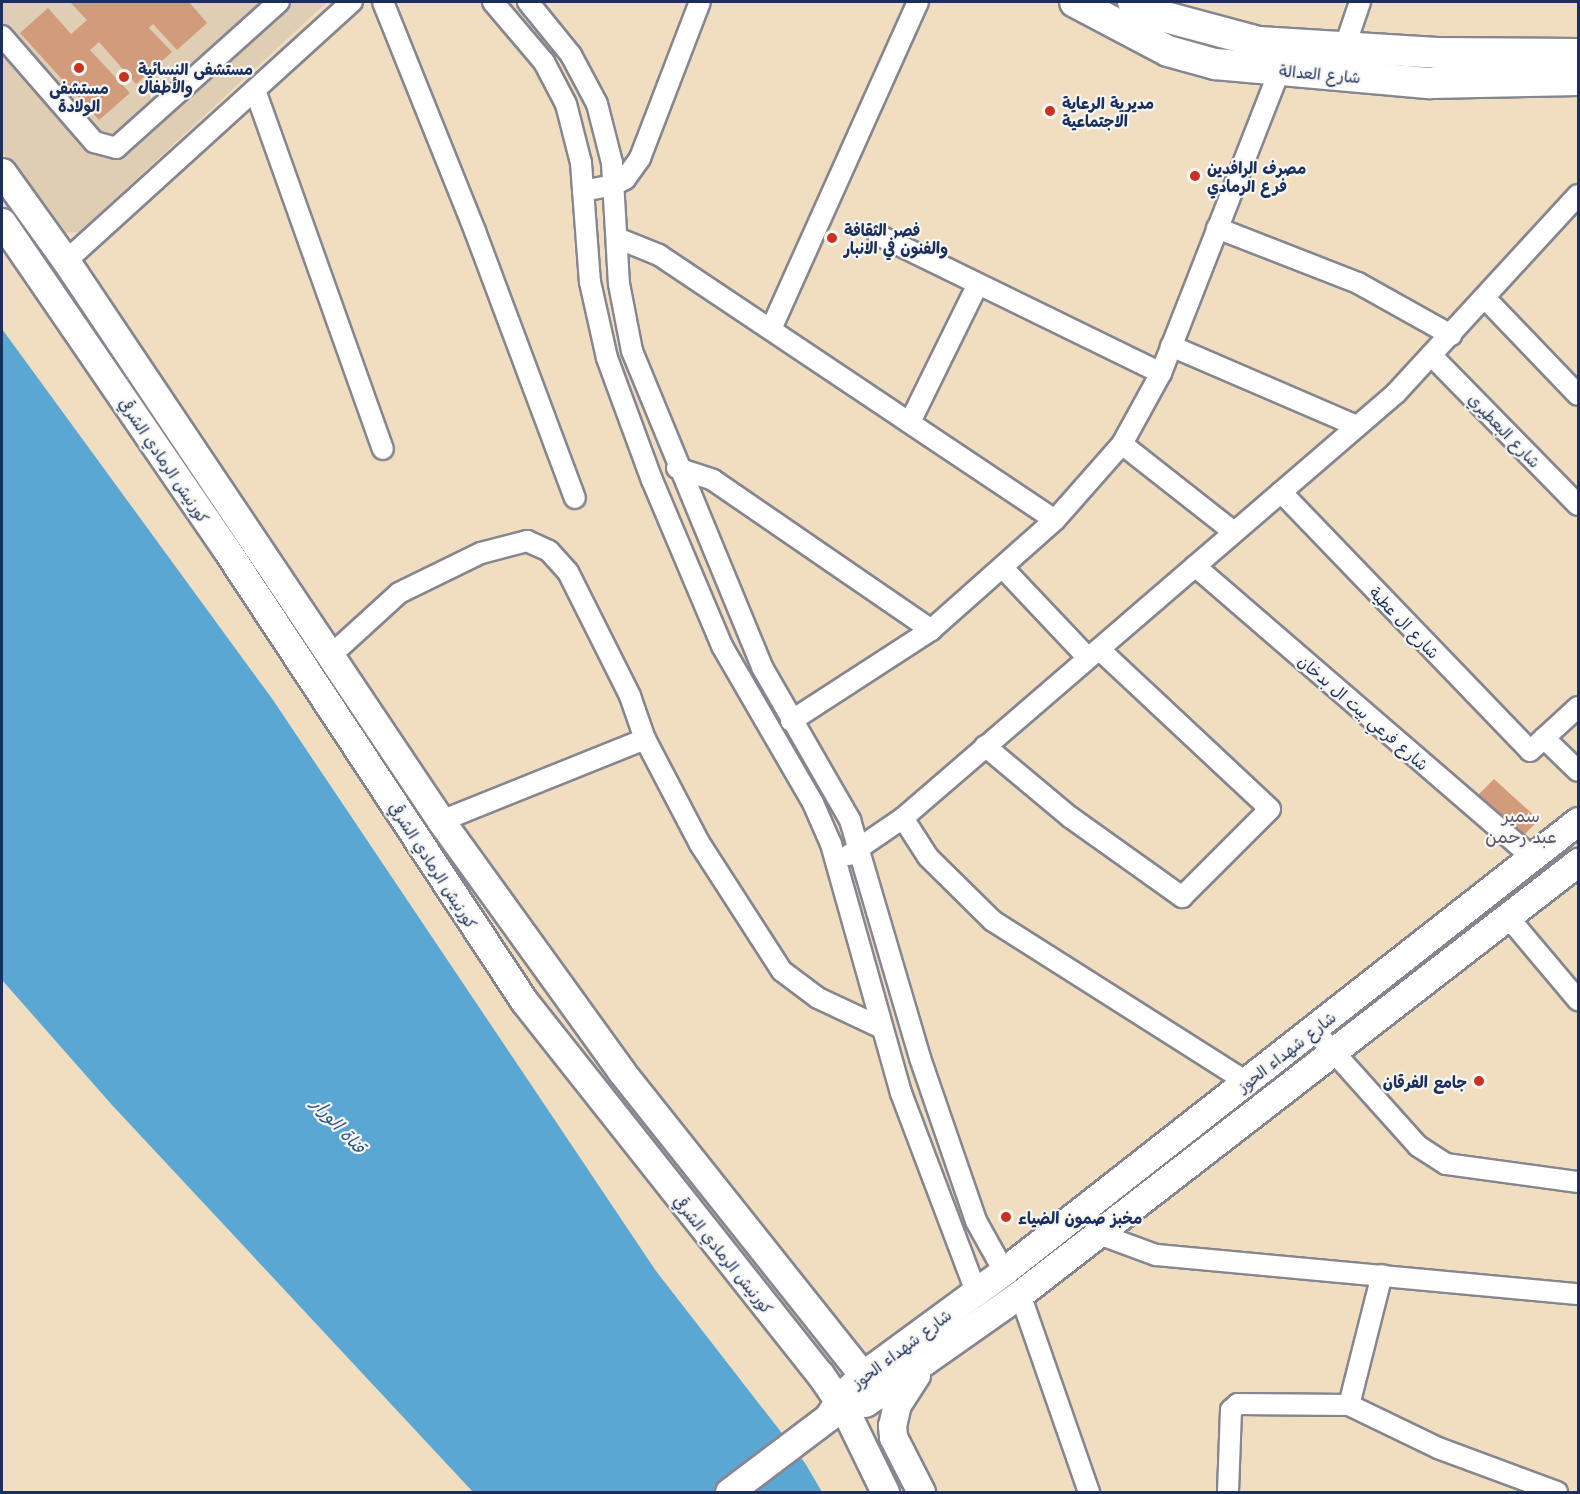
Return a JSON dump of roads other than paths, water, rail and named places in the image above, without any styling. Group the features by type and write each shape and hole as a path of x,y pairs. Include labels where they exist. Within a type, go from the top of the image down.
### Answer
{"main road":[{"name":"شارع العدالة","path":"1075,2 1168,51 1215,64 1430,83 1578,80"},
{"name":"شارع العدالة","path":"1133,2 1158,15 1259,42 1344,49 1578,54"},
{"name":"كورنيش الرمادي الشرقي","path":"2,172 66,261 251,534 441,821 621,1071 832,1332 871,1384"},
{"name":"كورنيش الرمادي الشرقي","path":"2,222 226,549 524,1001 837,1410 885,1492"},
{"path":"226,549 251,534"},
{"name":"شارع شهداء الحوز","path":"729,1492 871,1384 905,1342 1004,1271 1578,821"},
{"name":"شارع شهداء الحوز","path":"871,1384 923,1365 1020,1294 1578,862"},
{"path":"832,1332 850,1345 872,1350 905,1342"},
{"path":"921,1492 893,1437 892,1425 897,1404 923,1365"}],"street":[{"path":"2,36 94,142 116,148 279,2"},
{"path":"66,261 352,2"},
{"path":"383,2 480,243 575,498"},
{"path":"493,2 530,42 556,82 578,143 585,244 597,320 629,419 722,646 813,803 836,862 880,1027 924,1158 976,1292"},
{"path":"528,2 571,55 593,93 608,139 626,329 677,468 747,636 791,721 844,806 860,849 920,1058 976,1221 1004,1271"},
{"path":"583,191 614,185 629,174 646,148 700,2"},
{"path":"771,329 918,2"},
{"path":"1344,49 1360,2"},
{"path":"791,721 931,630 1004,568 1055,520 1122,444 1161,373 1280,69"},
{"path":"255,90 383,449"},
{"path":"836,862 860,849 903,819 1357,426 1431,355 1578,197"},
{"path":"1217,228 1358,283 1451,334"},
{"path":"878,235 977,286 1161,373"},
{"path":"617,238 659,255 911,420 1055,520"},
{"path":"911,420 977,286"},
{"path":"1485,298 1578,395"},
{"path":"1171,346 1357,426"},
{"name":"شارع البعطيري","path":"1431,355 1578,505"},
{"path":"1122,444 1234,532"},
{"path":"677,468 713,480 931,630"},
{"name":"شارع ال عطية","path":"1281,492 1537,745 1578,771"},
{"path":"330,656 399,593 481,553 527,541 549,551 568,572 630,696 645,739 700,844 782,971 818,998 880,1027"},
{"name":"شارع فرعي بيت ال بدخان","path":"1195,566 1533,858"},
{"path":"985,746 1070,817 1182,897 1270,809 1094,653 1004,568"},
{"path":"1537,745 1578,707"},
{"path":"441,821 645,739"},
{"path":"903,819 928,857 993,921 1247,1082"},
{"path":"1509,917 1578,1000"},
{"path":"1314,1030 1418,1146 1446,1164 1574,1178"},
{"path":"1099,1234 1156,1255 1578,1294"},
{"path":"1349,1405 1382,1275"},
{"path":"1020,1294 1089,1492"},
{"path":"1228,1492 1231,1410 1238,1404 1349,1405 1438,1448 1557,1492"}],"water":[{"name":"قناة الورار","path":"2,329 273,700 656,1271 805,1463 822,1492 473,1492 112,1105 2,980"}],"place":[{"name":"مستشفى الولادة","path":"79,68"},
{"name":"مستشفى النسائية والأطفال","path":"124,77"},
{"name":"مديرية الرعاية الاجتماعية","path":"1050,111"},
{"name":"مصرف الرافدين فرع الرمادي","path":"1195,176"},
{"name":"فصر الثقافة والفنون في الانبار","path":"832,238"},
{"name":"جامع الفرقان","path":"1479,1081"},
{"name":"مخبز صمون الضياء","path":"1006,1217"}],"district":[{"name":"سمير عبد رحمن","path":"1521,826"}]}
